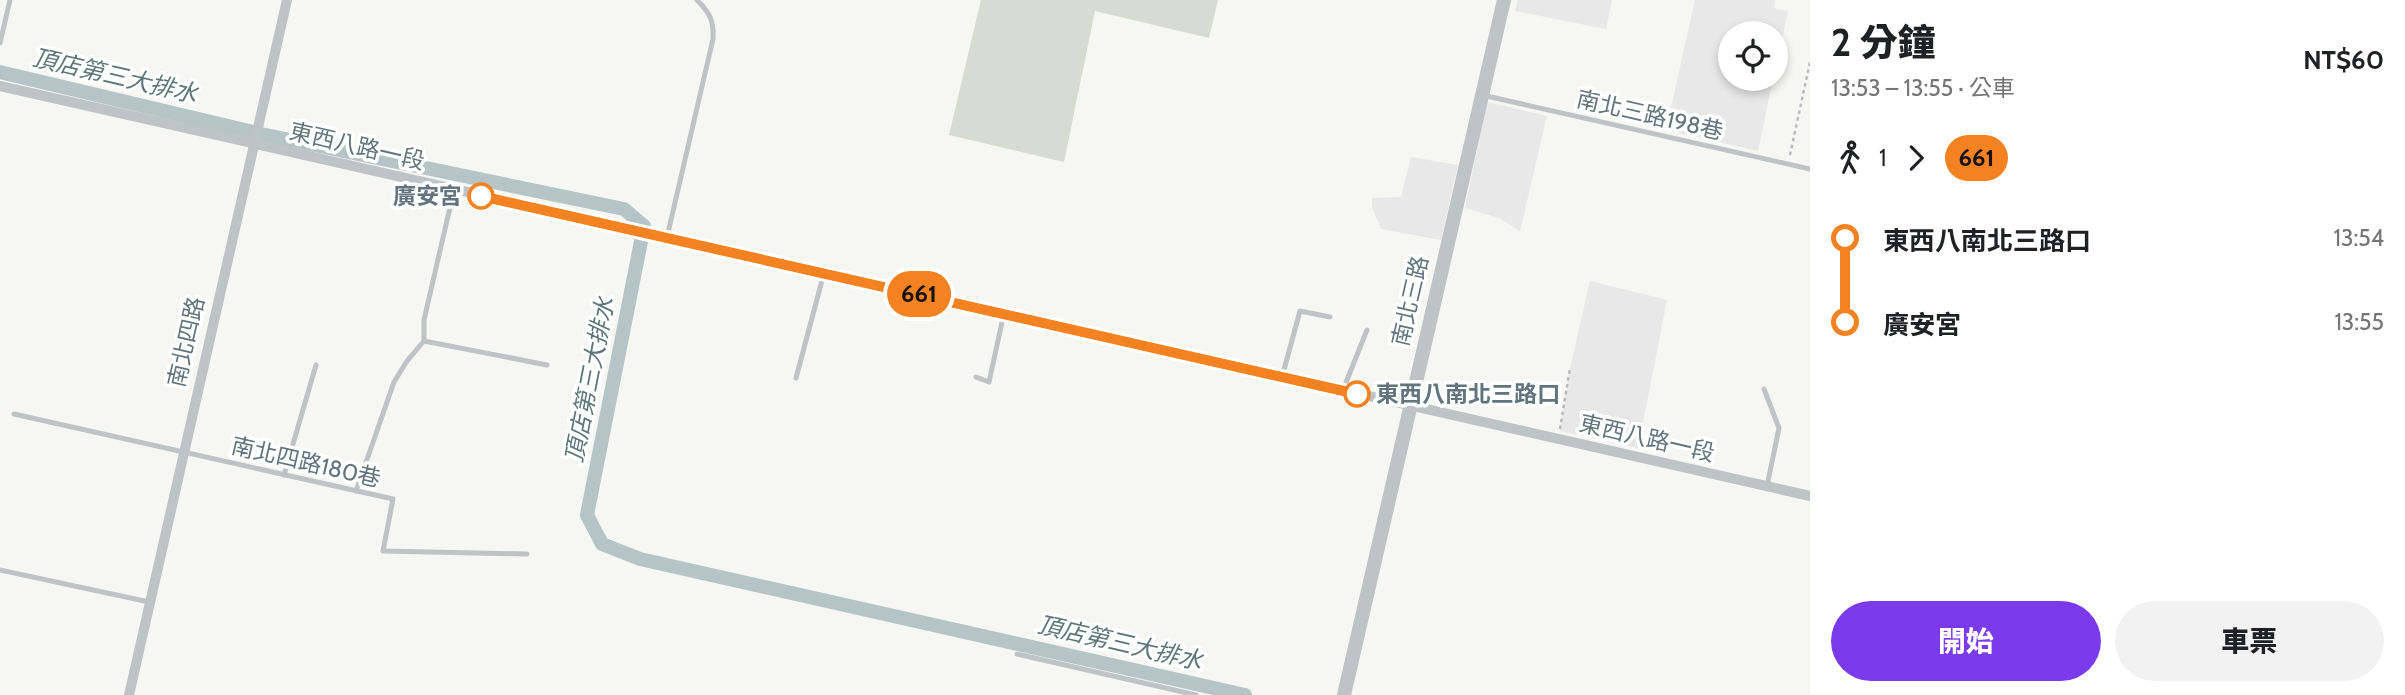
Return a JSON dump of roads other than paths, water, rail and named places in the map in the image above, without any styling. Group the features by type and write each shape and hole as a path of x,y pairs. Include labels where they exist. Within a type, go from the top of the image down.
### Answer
{"street":[{"name":"南北四路","path":"129,695 287,0"},
{"name":"南北三路","path":"1344,695 1504,0"},
{"name":"東西八路一段","path":"0,86 1810,496"}],"lane":[{"path":"0,43 10,0"},
{"path":"667,237 713,39 714,24 709,12 697,0"},
{"name":"南北三路198巷","path":"1482,95 1810,169"},
{"path":"356,491 394,382 424,341 424,320 454,190"},
{"path":"796,378 824,272"},
{"path":"1282,377 1300,311 1329,317"},
{"path":"976,377 989,382 1004,313"},
{"path":"1343,390 1367,330"},
{"path":"424,341 547,365"},
{"path":"284,475 316,365"},
{"path":"1763,389 1779,428 1767,486"},
{"name":"南北四路180巷","path":"14,414 393,499 383,551 527,554"},
{"path":"0,570 149,603"},
{"path":"1017,654 1196,695"}],"waterway":[{"name":"頂店第三大排水","path":"0,72 261,134 624,209 644,226 587,515 602,544 640,559 1245,695"}],"place":[{"name":"廣安宮","path":"481,196"},
{"name":"東西八南北三路口","path":"1357,394"}]}
